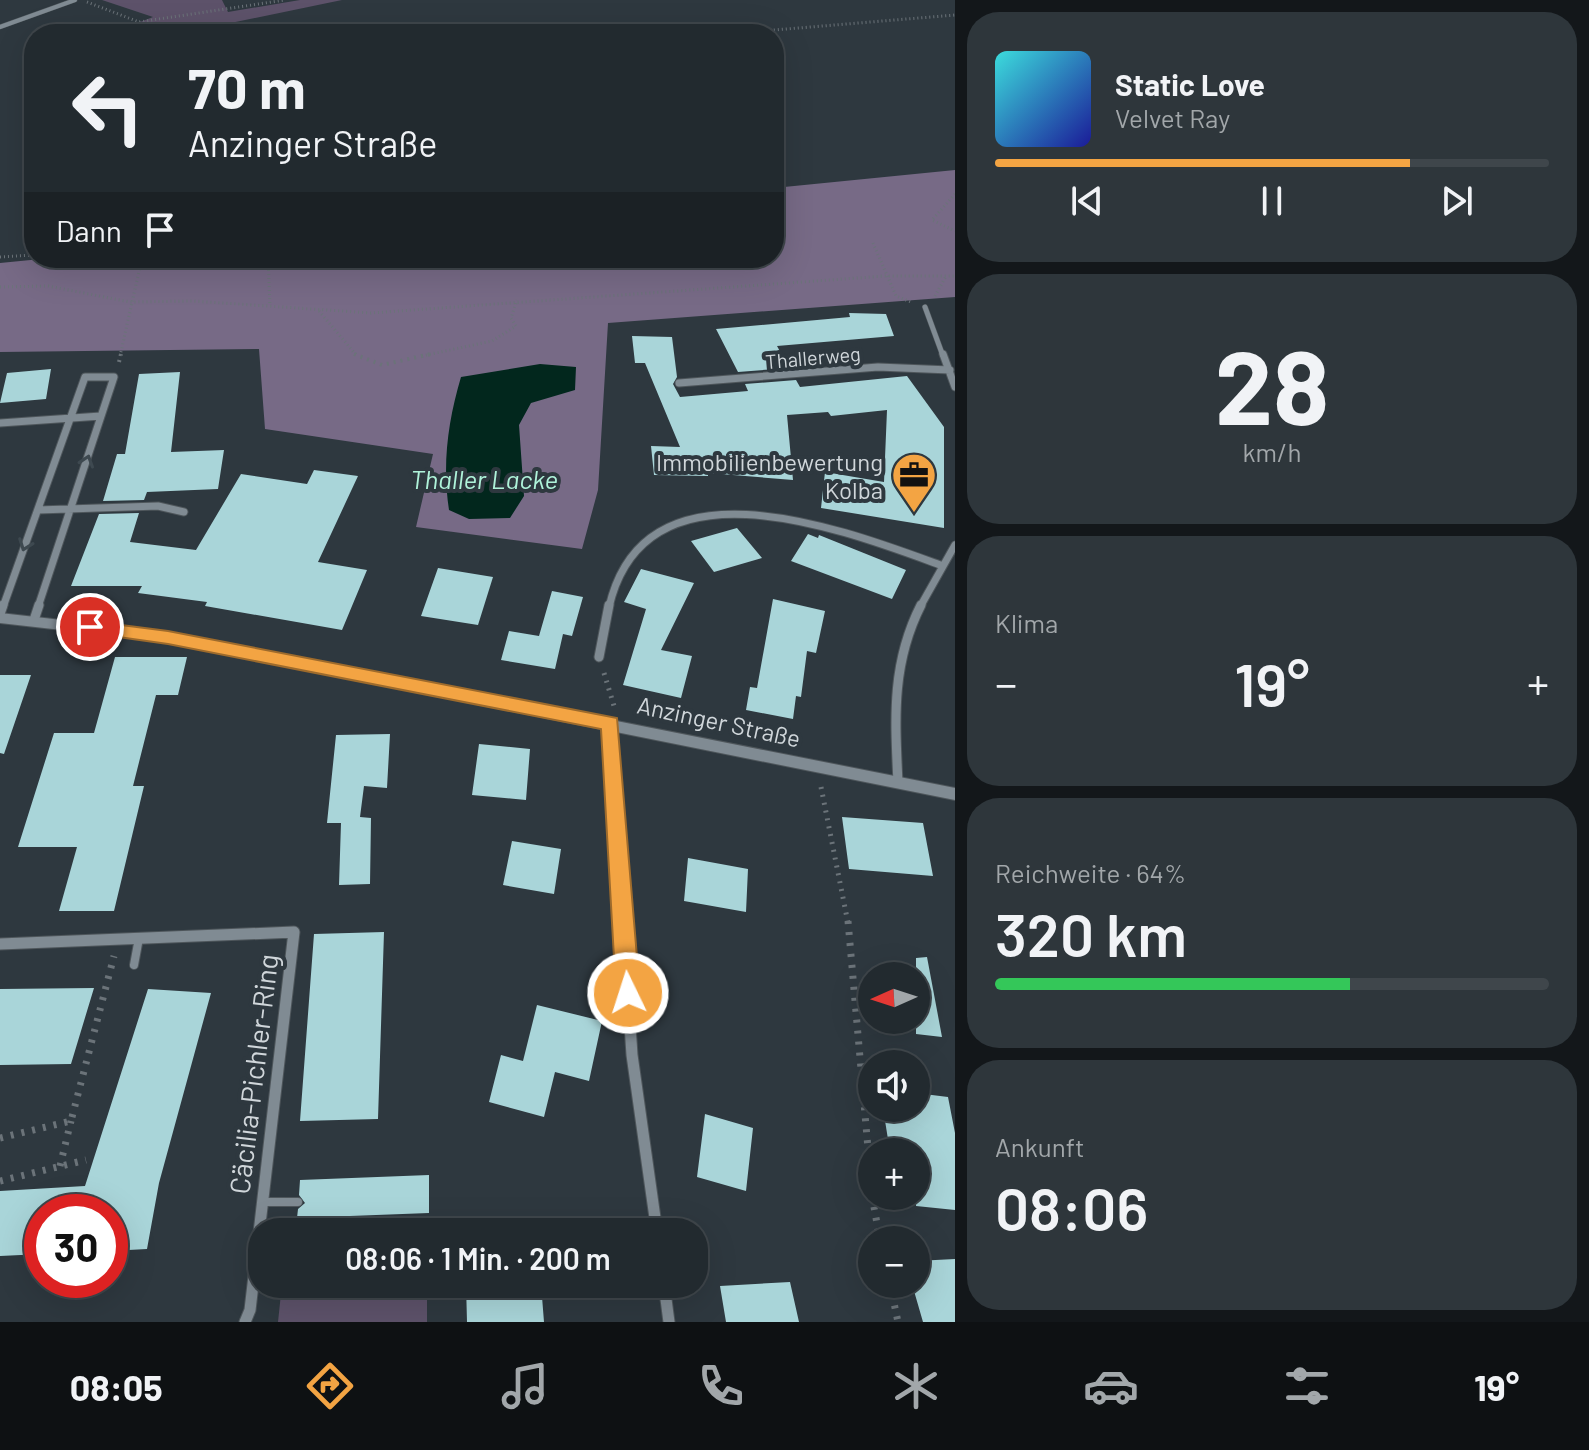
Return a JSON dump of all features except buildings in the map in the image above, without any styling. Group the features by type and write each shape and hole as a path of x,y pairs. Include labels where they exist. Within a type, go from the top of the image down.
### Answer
{"street":[{"path":"0,27 78,0"},
{"path":"925,307 955,387"},
{"name":"Thallerweg","path":"679,383 878,367 950,370"},
{"path":"0,616 85,377 114,377 34,620"},
{"path":"0,423 101,416"},
{"path":"38,510 158,506 184,512"},
{"path":"599,657 617,579 638,548 671,524 715,515 759,514 841,530 943,566"},
{"path":"898,783 896,691 901,652 916,612 955,545"},
{"name":"Anzinger Straße","path":"0,616 168,637 955,794"},
{"path":"610,723 632,1055 655,1218"},
{"name":"Cäcilia-Pichler-Ring","path":"0,944 294,932 250,1310 245,1322"},
{"path":"666,1298 669,1322"}],"lane":[{"path":"134,965 139,938"},
{"path":"263,1202 298,1202"}],"path":[{"path":"78,0 139,22 285,0"},
{"path":"784,29 955,15"},
{"path":"955,194 932,220 955,231"},
{"path":"873,243 896,296 925,307 946,276"},
{"path":"0,257 24,256"},
{"path":"114,377 139,268"},
{"path":"268,268 270,306"},
{"path":"0,287 62,287 130,302 420,311 517,300 637,297 885,276 955,276"},
{"path":"319,310 348,350 369,365 382,365 492,341 516,326 511,318 517,300"},
{"path":"599,657 614,703"},
{"path":"817,766 847,915 867,1138"},
{"path":"60,1167 119,939"},
{"path":"0,1138 71,1121"},
{"path":"0,1181 86,1160"},
{"path":"893,1298 898,1322"}],"shaded area":[{"path":"102,0 222,0 228,12 300,0 342,0 226,24 135,24 153,17"},
{"path":"955,170 955,297 608,323 598,490 582,549 416,527 433,454 265,429 259,349 0,352 0,263 24,261 24,268 784,268 784,187"},
{"path":"281,1298 427,1298 427,1322 278,1322"}],"water":[{"name":"Thaller Lacke","path":"540,364 576,367 575,390 531,403 519,425 524,496 510,518 469,519 449,510 446,476 448,443 461,377"}],"place":[{"name":"Immobilienbewertung Kolba","path":"914,514"}],"route":[{"path":"90,627 168,637 610,723 628,993"}]}
